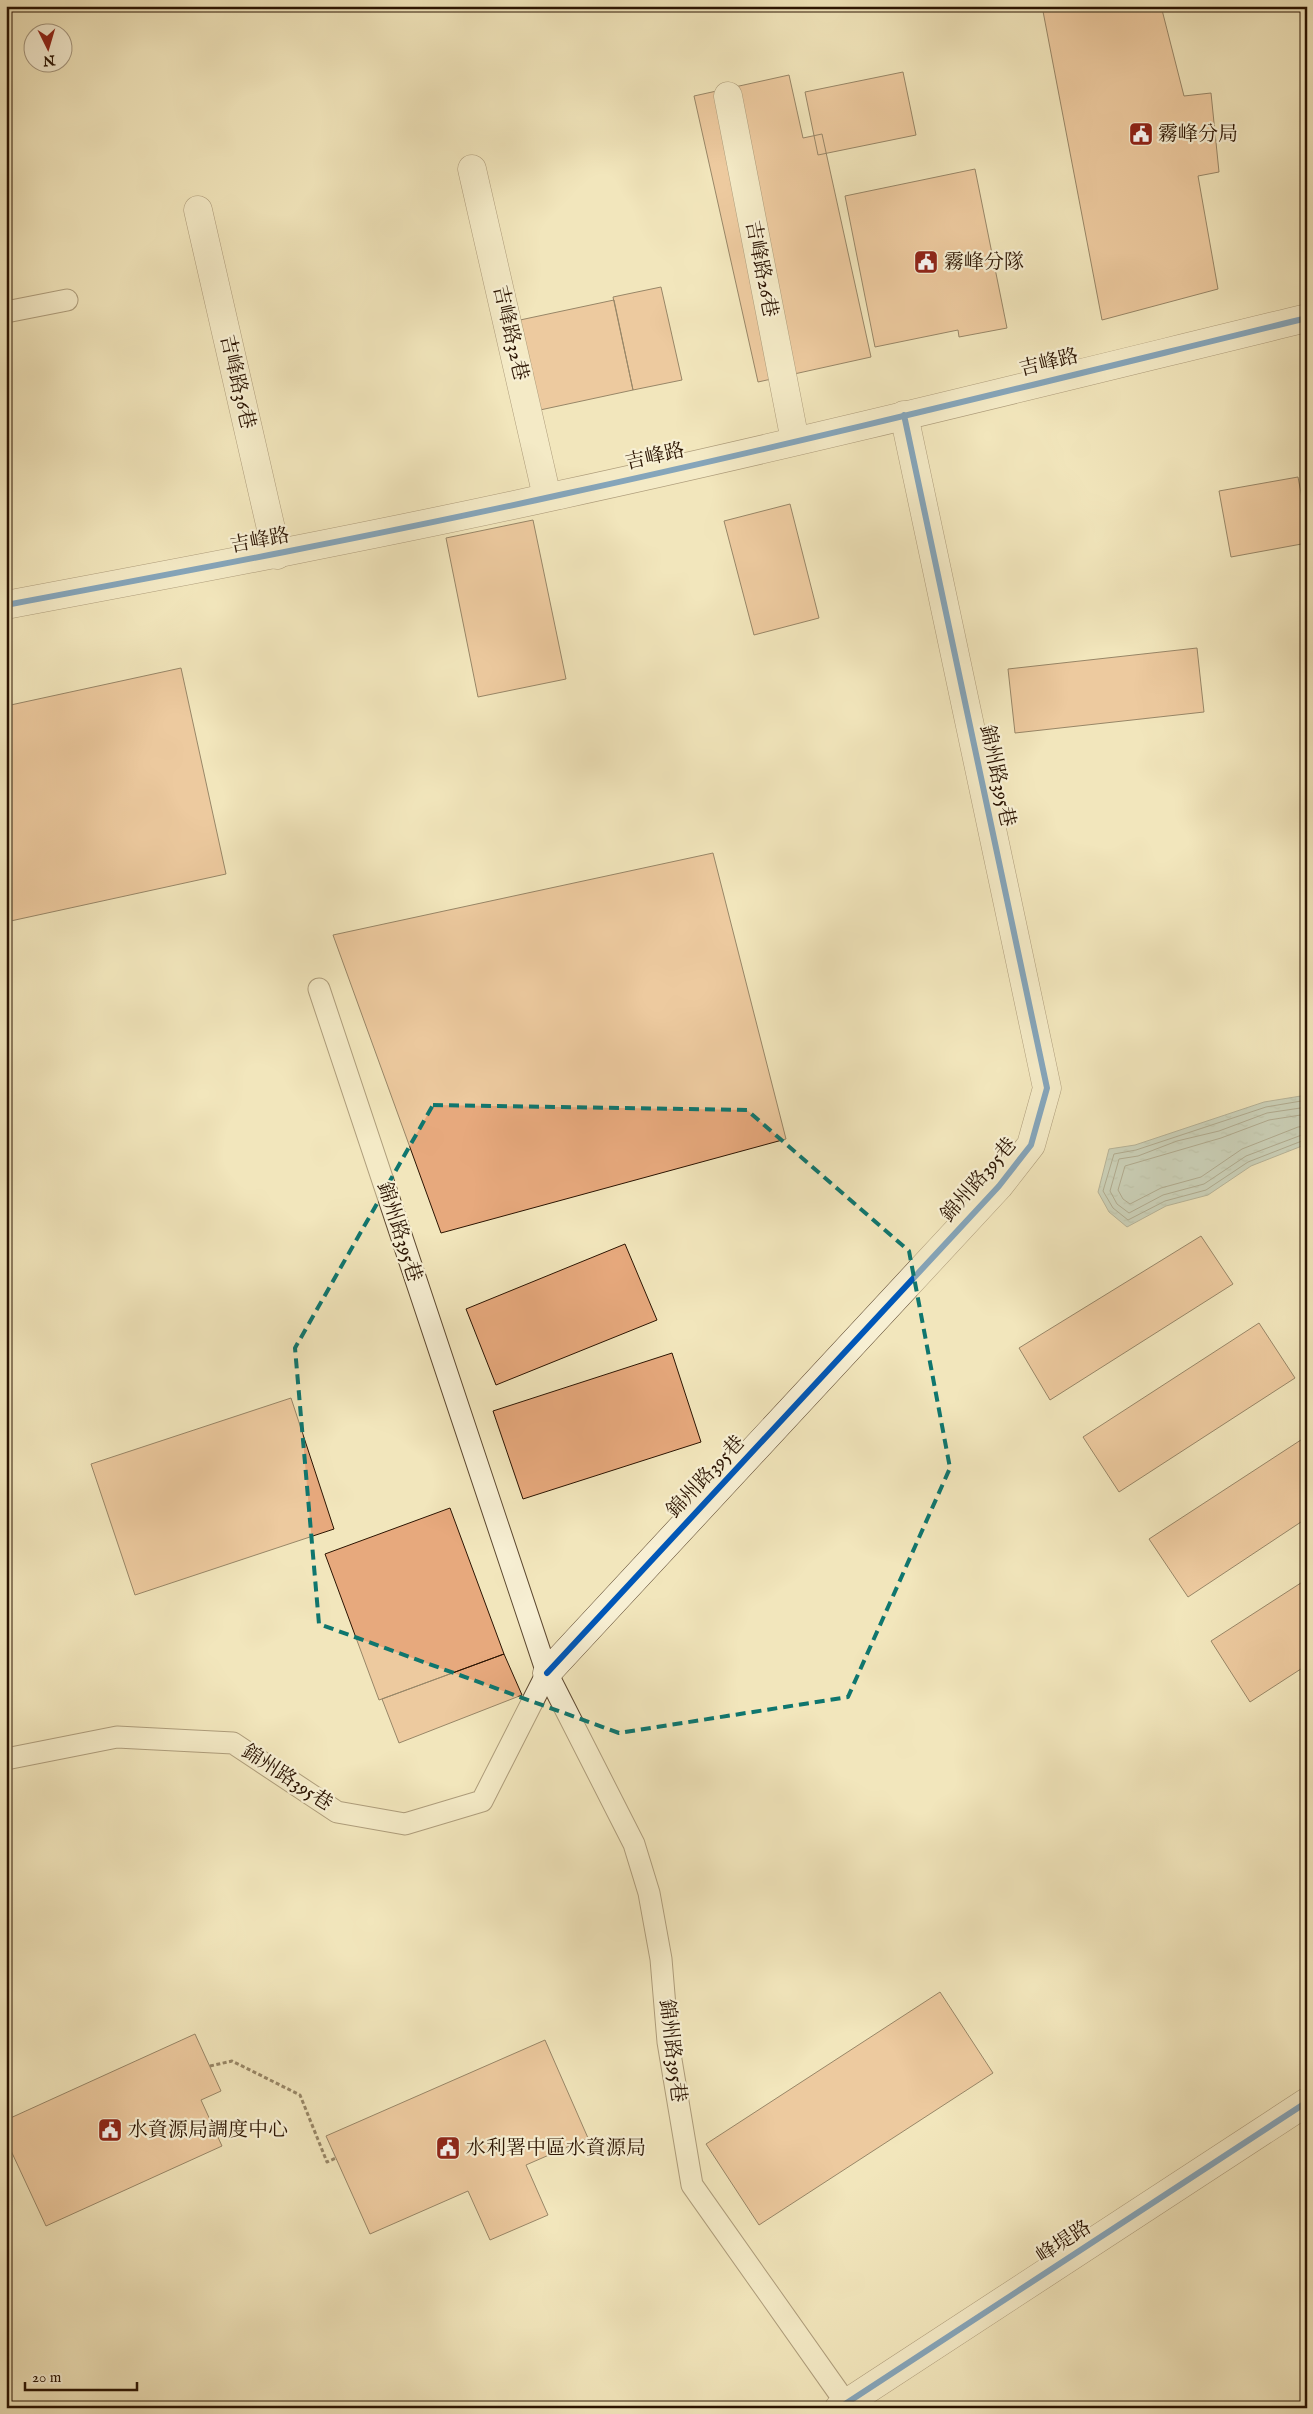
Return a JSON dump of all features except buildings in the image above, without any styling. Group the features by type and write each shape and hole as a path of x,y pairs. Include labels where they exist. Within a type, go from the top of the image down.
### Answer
{"street":[{"name":"吉峰路26巷","path":"728,96 795,442"},
{"name":"吉峰路32巷","path":"472,169 548,498"},
{"name":"吉峰路36巷","path":"198,210 277,555"},
{"name":"吉峰路","path":"6,605 277,555 548,498 795,442 1307,318"},
{"name":"錦州路395巷","path":"547,1674 999,1186 1031,1145 1048,1088 904,415"},
{"name":"峰堤路","path":"843,2405 1307,2102"}],"lane":[{"path":"6,312 66,300"},
{"name":"錦州路395巷","path":"318,989 547,1674 634,1844 649,1893 661,1959 668,2042 692,2184 843,2405"},
{"name":"錦州路395巷","path":"6,1759 117,1737 233,1743 337,1812 405,1824 482,1801 547,1674"}],"path":[{"path":"210,2066 232,2061 300,2095 327,2162 336,2158"}],"highlighted area":[{"path":"433,1105 747,1110 909,1251 950,1468 848,1697 619,1733 319,1624 295,1348"}],"water":[{"path":"1307,1095 1307,1144 1251,1166 1208,1195 1166,1206 1127,1227 1109,1212 1098,1192 1109,1149 1135,1145 1264,1102"}],"cycle path":[{"path":"6,605 355,538 564,494 1029,386 1307,318"},
{"path":"547,1673 999,1186 1031,1145 1047,1088 904,415"},
{"path":"839,2408 1307,2102"}],"place":[{"name":"霧峰分局","path":"1141,134"},
{"name":"霧峰分隊","path":"926,262"},
{"name":"水資源局調度中心","path":"110,2130"},
{"name":"水利署中區水資源局","path":"448,2148"}]}
